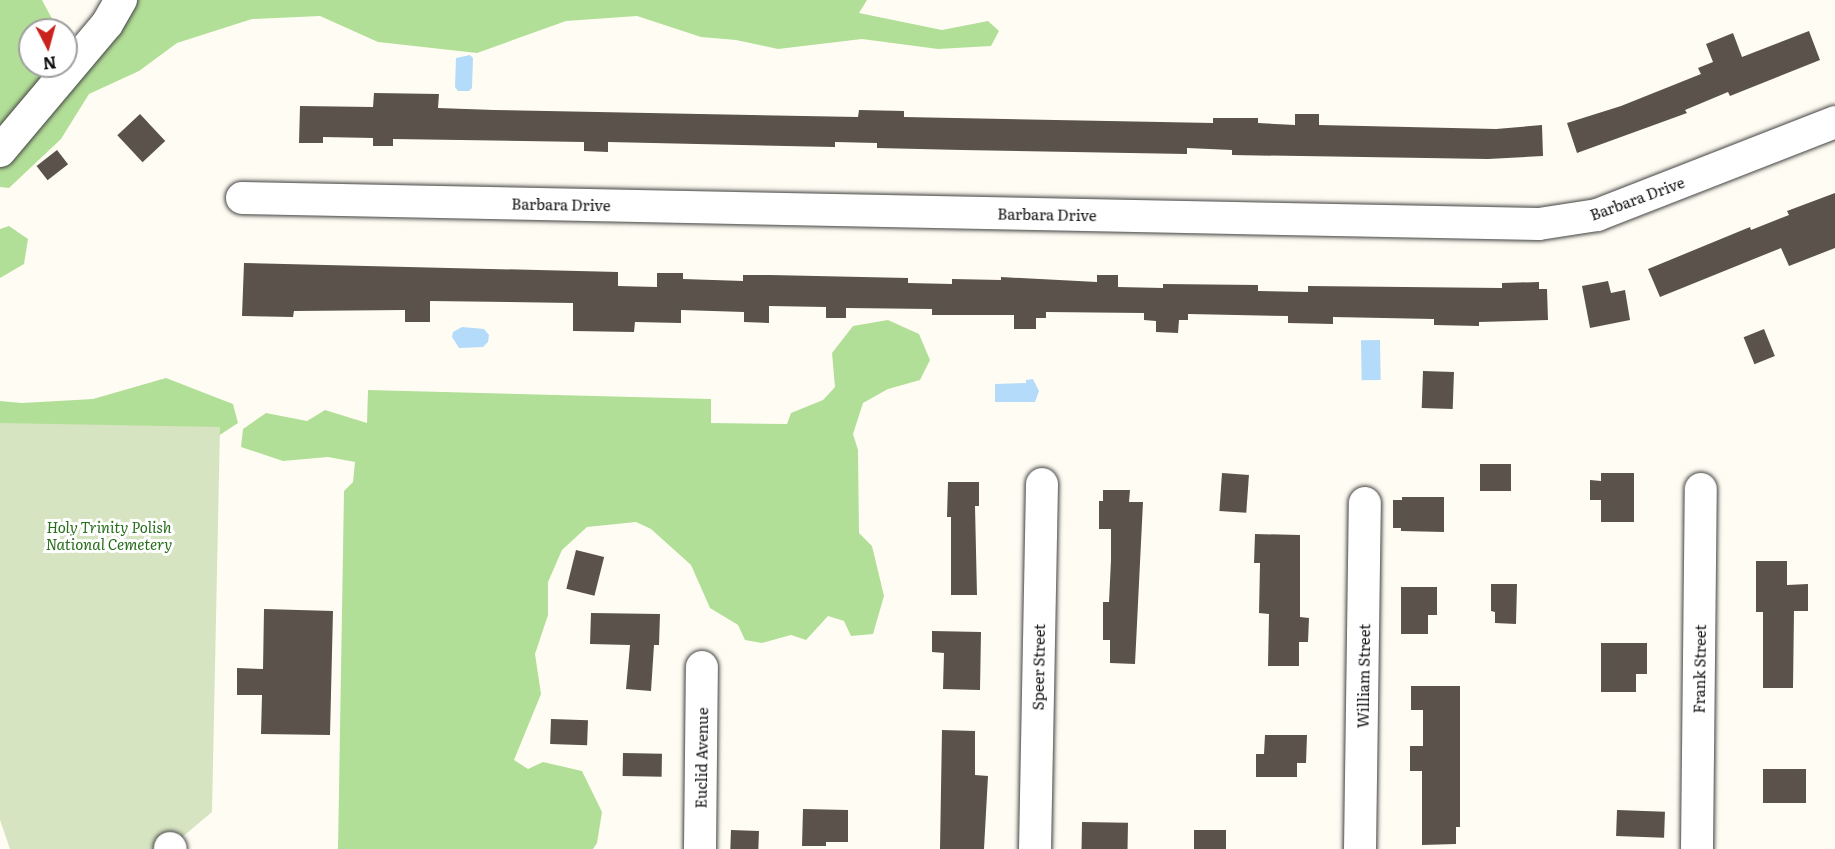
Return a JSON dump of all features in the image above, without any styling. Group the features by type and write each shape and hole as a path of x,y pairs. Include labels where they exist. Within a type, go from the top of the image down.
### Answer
{"street":[{"path":"0,151 107,24 121,0"},
{"name":"Barbara Drive","path":"242,198 1539,224 1597,215 1835,122"},
{"name":"Speer Street","path":"1035,849 1042,484"},
{"name":"Frank Street","path":"1697,849 1701,489"},
{"name":"William Street","path":"1360,849 1365,503"},
{"name":"Euclid Avenue","path":"700,849 702,667"}],"green space":[{"path":"0,0 42,0 52,18 18,18 18,78 56,78 0,146"},
{"path":"127,0 867,0 859,13 942,30 988,21 999,31 991,46 938,49 862,39 778,49 736,40 701,37 637,16 566,21 477,53 378,42 320,16 252,19 177,43 139,71 89,94 61,139 9,188 0,187 0,155 63,78 78,78 78,60"},
{"path":"9,226 28,239 24,264 0,278 0,229"},
{"path":"888,320 919,334 930,360 920,380 888,389 863,403 853,434 858,450 859,533 872,546 884,596 873,634 851,636 844,621 828,616 806,640 791,635 762,643 745,640 738,625 710,608 691,565 651,529 636,522 587,527 562,550 548,582 548,615 535,654 541,694 514,760 528,769 543,762 582,771 602,812 597,843 593,849 338,849 344,491 353,482 355,462 328,457 283,461 241,447 243,429 266,413 307,421 325,410 367,423 368,390 711,399 711,423 787,424 791,413 823,400 835,387 832,353 853,326"},
{"path":"166,378 233,404 238,423 203,446 0,455 0,401 22,403 93,399"},
{"name":"Holy Trinity Polish National Cemetery","path":"0,423 220,427 212,812 168,849 10,849 0,820"}],"water":[{"path":"470,55 473,58 472,88 469,91 458,91 455,87 456,58"},
{"path":"462,327 484,329 489,335 488,342 483,347 459,348 452,337 453,332"},
{"path":"1361,340 1380,340 1381,380 1362,380"},
{"path":"1033,379 1039,391 1035,402 995,402 995,384 1026,383 1026,380"}],"building":[{"path":"1809,31 1820,60 1730,96 1728,92 1685,110 1687,113 1577,153 1567,123 1621,106 1701,74 1698,68 1713,62 1706,44 1733,33 1742,57"},
{"path":"374,93 439,94 438,108 494,110 858,117 859,110 904,111 904,117 1213,123 1213,118 1258,118 1258,123 1295,125 1295,114 1319,114 1319,125 1496,129 1542,125 1543,156 1488,159 1232,155 1232,150 1187,148 1187,154 962,150 877,148 877,143 835,142 835,147 608,142 608,152 584,151 584,142 393,139 393,146 373,146 373,138 323,137 323,143 299,143 300,106 373,107"},
{"path":"140,114 165,141 143,162 117,135"},
{"path":"57,150 68,164 48,180 37,166"},
{"path":"1835,193 1835,248 1789,266 1781,248 1660,297 1648,269 1750,227 1751,230 1789,215 1787,211"},
{"path":"244,263 618,272 618,286 657,287 657,273 683,273 683,279 743,281 743,275 770,275 908,278 908,283 952,284 952,279 1001,280 1001,277 1097,282 1097,275 1118,275 1118,287 1163,288 1163,284 1258,285 1258,291 1308,292 1308,286 1502,288 1502,283 1539,282 1539,289 1547,289 1548,320 1479,322 1479,326 1434,325 1434,319 1333,317 1333,324 1288,323 1288,316 1188,314 1188,320 1179,320 1178,333 1156,332 1156,321 1144,320 1144,313 1046,312 1046,318 1036,318 1036,329 1014,329 1014,315 932,315 932,309 846,308 846,318 826,318 826,307 769,306 769,323 744,322 744,312 681,310 681,323 635,322 634,332 573,331 573,303 430,301 430,322 405,322 405,310 294,311 293,317 242,316"},
{"path":"1608,281 1611,293 1625,290 1630,320 1590,328 1582,286"},
{"path":"1764,329 1775,356 1754,364 1744,337"},
{"path":"1423,371 1454,372 1453,409 1422,408"},
{"path":"1480,464 1511,464 1511,491 1480,491"},
{"path":"1222,473 1249,475 1246,513 1219,511"},
{"path":"1601,473 1634,473 1634,522 1601,522 1601,500 1590,500 1590,480 1601,481"},
{"path":"948,482 979,482 979,506 975,506 977,595 951,595 951,517 947,517"},
{"path":"1103,490 1130,490 1129,502 1143,502 1135,664 1110,663 1110,640 1103,640 1103,602 1109,602 1111,529 1099,529 1099,501 1103,501"},
{"path":"1402,497 1444,497 1444,532 1401,531 1401,528 1393,528 1393,500 1402,500"},
{"path":"1255,534 1300,535 1300,617 1309,618 1308,642 1299,642 1299,666 1268,666 1269,614 1259,613 1260,563 1254,563"},
{"path":"576,550 604,557 594,596 566,589"},
{"path":"1756,561 1787,561 1787,585 1808,584 1808,611 1794,611 1793,688 1763,688 1763,612 1756,612"},
{"path":"1491,584 1517,584 1516,624 1495,623 1495,612 1491,611"},
{"path":"1401,587 1437,587 1437,615 1428,615 1428,634 1401,634"},
{"path":"264,609 333,611 330,735 261,734 262,695 237,695 237,668 263,669"},
{"path":"591,613 660,614 659,645 654,645 651,691 626,689 630,645 590,644"},
{"path":"932,631 981,632 980,690 943,689 944,653 932,652"},
{"path":"1601,643 1647,643 1647,674 1636,674 1636,692 1601,692"},
{"path":"1411,686 1460,686 1460,827 1456,827 1456,844 1422,845 1422,771 1410,771 1410,746 1423,746 1423,710 1411,710"},
{"path":"551,719 588,720 587,745 550,744"},
{"path":"942,730 975,731 975,775 988,776 984,849 940,849"},
{"path":"1265,735 1307,735 1306,763 1297,763 1297,777 1256,777 1256,754 1264,754"},
{"path":"623,753 662,754 662,777 623,776"},
{"path":"1763,769 1806,769 1806,803 1763,803"},
{"path":"803,809 848,810 848,842 826,842 826,846 802,846"},
{"path":"1617,810 1665,812 1664,838 1616,836"},
{"path":"1082,822 1128,823 1128,849 1082,849"},
{"path":"731,830 759,831 758,849 730,849"},
{"path":"1194,830 1226,830 1226,849 1194,849"}]}
